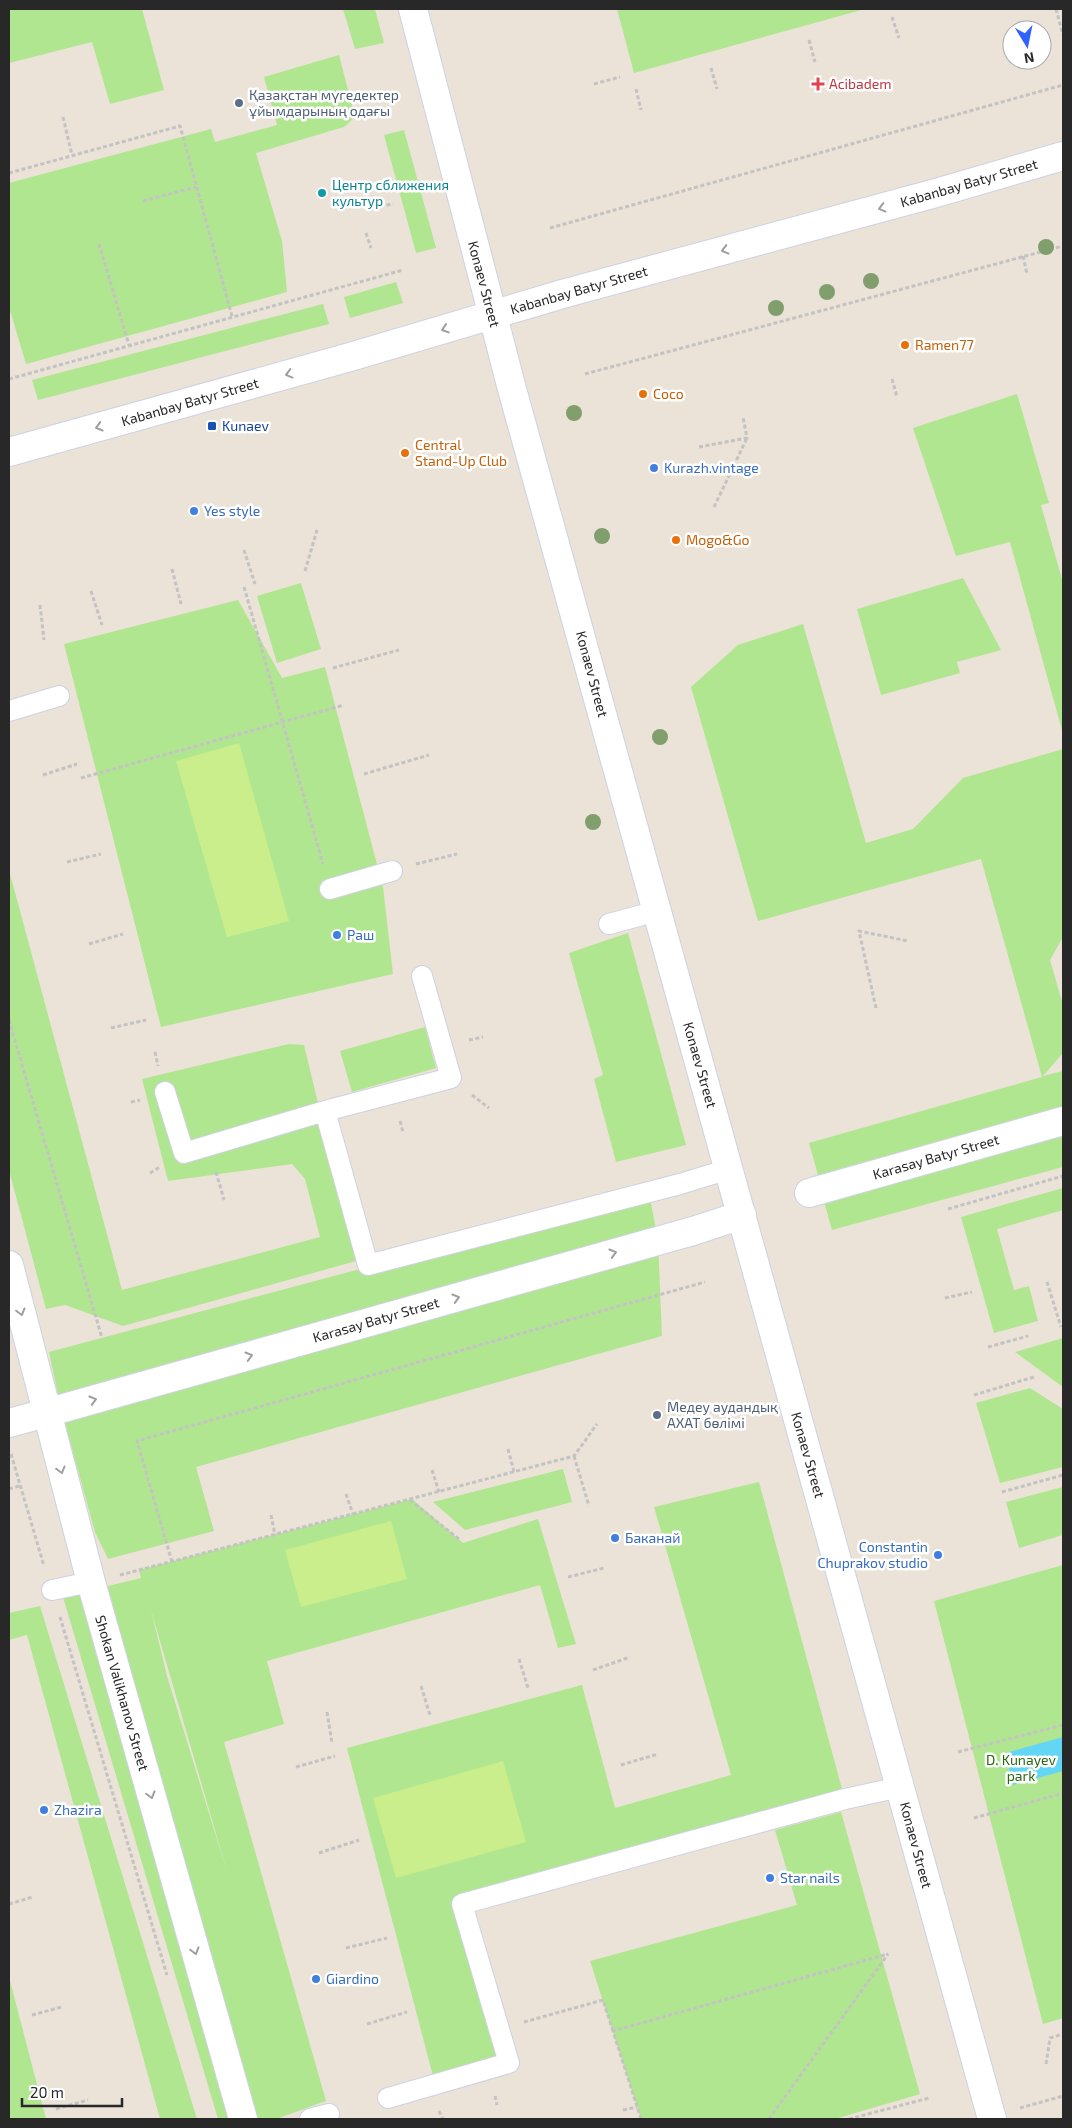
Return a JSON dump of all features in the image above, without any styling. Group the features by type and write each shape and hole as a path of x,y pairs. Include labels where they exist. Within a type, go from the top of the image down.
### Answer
{"street":[{"name":"Konaev Street","path":"413,9 492,314 992,2117"},
{"name":"Kabanbay Batyr Street","path":"9,452 350,358 492,314 936,193 1063,156"},
{"name":"Karasay Batyr Street","path":"809,1193 1063,1121"},
{"name":"Karasay Batyr Street","path":"9,1423 693,1231 742,1215"},
{"name":"Shokan Valikhanov Street","path":"9,1265 90,1582 243,2119"}],"lane":[{"path":"9,711 59,696"},
{"path":"330,889 392,871"},
{"path":"608,924 657,912"},
{"path":"165,1092 184,1153 325,1111 451,1078 422,976"},
{"path":"325,1111 368,1265 680,1184 729,1169"},
{"path":"52,1590 90,1582"},
{"path":"388,2098 509,2063 462,1904 836,1802 900,1787"}],"path":[{"path":"1056,9 1063,35"},
{"path":"892,17 899,38"},
{"path":"809,40 815,62"},
{"path":"711,68 717,89"},
{"path":"594,84 620,78"},
{"path":"550,228 1063,85"},
{"path":"636,89 642,110"},
{"path":"63,117 72,155"},
{"path":"9,173 180,126 232,316"},
{"path":"142,201 196,187"},
{"path":"380,206 393,204"},
{"path":"366,233 371,248"},
{"path":"99,244 129,345"},
{"path":"585,374 1063,246"},
{"path":"1023,256 1027,274"},
{"path":"9,379 403,270"},
{"path":"892,379 897,397"},
{"path":"714,507 746,438 743,417"},
{"path":"699,447 746,438"},
{"path":"305,570 317,530"},
{"path":"244,550 255,584"},
{"path":"172,569 181,604"},
{"path":"244,587 330,889"},
{"path":"92,591 102,625"},
{"path":"40,605 44,640"},
{"path":"333,668 399,650"},
{"path":"81,778 344,705"},
{"path":"364,774 429,755"},
{"path":"43,775 77,764"},
{"path":"67,862 101,854"},
{"path":"392,871 457,854"},
{"path":"876,1008 859,932 908,941"},
{"path":"89,944 122,934"},
{"path":"9,1020 102,1338"},
{"path":"111,1028 146,1020"},
{"path":"948,1209 1063,1176"},
{"path":"172,1562 137,1441 705,1282"},
{"path":"1046,1282 1061,1327"},
{"path":"945,1298 972,1292"},
{"path":"988,1347 1028,1336"},
{"path":"974,1395 1034,1377"},
{"path":"90,1582 574,1456 597,1424"},
{"path":"9,1448 168,1977"},
{"path":"508,1449 514,1472"},
{"path":"574,1456 589,1506"},
{"path":"432,1470 438,1492"},
{"path":"1002,1492 1063,1474"},
{"path":"9,1489 20,1486"},
{"path":"346,1494 353,1514"},
{"path":"409,1500 460,1540"},
{"path":"271,1515 275,1535"},
{"path":"568,1577 604,1568"},
{"path":"593,1670 630,1657"},
{"path":"518,1659 528,1688"},
{"path":"420,1686 430,1715"},
{"path":"327,1712 332,1743"},
{"path":"958,1752 1063,1724"},
{"path":"621,1765 658,1754"},
{"path":"296,1766 335,1756"},
{"path":"974,1818 1063,1793"},
{"path":"320,1853 360,1840"},
{"path":"9,1904 33,1897"},
{"path":"346,1948 387,1938"},
{"path":"613,2031 888,1954 769,2119"},
{"path":"499,2029 603,2000 641,2119"},
{"path":"32,2015 62,2007"},
{"path":"368,2024 408,2012"},
{"path":"1046,2064 1050,2038 1063,2034"},
{"path":"992,2117 1063,2096"},
{"path":"849,2119 929,2098"},
{"path":"56,2109 88,2100"},
{"path":"622,2110 637,2107"}],"green space":[{"path":"9,9 142,9 164,90 110,104 92,42 9,63"},
{"path":"343,9 375,9 384,43 355,49"},
{"path":"617,9 865,9 634,73"},
{"path":"339,55 355,117 344,127 256,153 282,241 287,292 26,364 9,307 9,183 211,129 215,142 277,125 264,77"},
{"path":"404,130 436,248 416,253 384,135"},
{"path":"396,282 403,303 350,318 344,297"},
{"path":"323,304 329,324 38,400 32,380"},
{"path":"1017,394 1049,503 1041,505 1063,583 1063,734 1010,542 956,556 913,428"},
{"path":"963,578 1001,650 957,662 960,673 881,695 857,609"},
{"path":"301,583 321,649 277,663 257,596"},
{"path":"238,600 282,678 325,667 383,887 393,974 161,1027 64,644"},
{"path":"803,624 866,843 913,829 963,778 1063,749 1063,937 1050,960 1063,1005 1063,1053 1043,1076 1063,1071 1063,1106 818,1175 809,1143 1042,1077 981,859 758,921 691,687 738,645"},
{"path":"239,743 289,921 227,937 176,761"},
{"path":"9,870 122,1290 320,1237 305,1179 292,1164 168,1181 142,1079 289,1044 304,1045 356,1261 123,1326 65,1305 46,1309 9,1170"},
{"path":"628,933 686,1145 616,1162 594,1079 603,1075 569,953"},
{"path":"425,1027 436,1068 352,1092 340,1051"},
{"path":"1063,1133 1063,1167 832,1230 823,1198"},
{"path":"1063,1188 1063,1210 997,1229 1014,1290 1029,1286 1038,1321 994,1333 961,1217"},
{"path":"649,1192 658,1241 662,1336 196,1467 214,1531 108,1559 95,1532 61,1409 49,1352"},
{"path":"1063,1338 1063,1387 1015,1352"},
{"path":"1030,1388 1063,1409 1063,1467 1000,1483 976,1403"},
{"path":"563,1469 572,1502 465,1530 433,1502"},
{"path":"759,1482 842,1789 454,1898 500,2060 433,2076 347,1748 582,1685 615,1808 731,1775 654,1507"},
{"path":"1063,1487 1063,1535 1019,1548 1006,1502"},
{"path":"412,1499 463,1543 538,1519 576,1644 558,1648 540,1585 267,1661 284,1724 224,1742 326,2101 276,2119 218,2119 63,1597 141,1578 139,1570","holes":["151,1610 228,1875 167,1676"]},
{"path":"391,1521 407,1579 301,1607 285,1550"},
{"name":"D. Kunayev park","path":"1063,1565 1063,2018 1043,2024 934,1601"},
{"path":"40,1606 197,2119 160,2119 27,1635 9,1640 9,1613"},
{"path":"503,1761 526,1842 396,1878 373,1798"},
{"path":"841,1812 920,2094 835,2119 641,2119 590,1961 797,1905 775,1830"},
{"path":"9,1977 46,2119 9,2119"}],"water":[{"path":"1063,1737 1063,1771 1013,1785 1005,1753"}],"place":[{"name":"Acibadem","path":"818,84"},
{"name":"Қазақстан мүгедектер ұйымдарының одағы","path":"239,103"},
{"name":"Центр сближения культур","path":"322,193"},
{"name":"Ramen77","path":"905,345"},
{"name":"Coco","path":"643,394"},
{"name":"Kunaev","path":"212,426"},
{"name":"Central Stand-Up Club","path":"405,453"},
{"name":"Kurazh.vintage","path":"654,468"},
{"name":"Yes style","path":"194,511"},
{"name":"Mogo&Go","path":"676,540"},
{"name":"Раш","path":"337,935"},
{"name":"Медеу аудандық АХАТ бөлімі","path":"657,1415"},
{"name":"Баканай","path":"615,1538"},
{"name":"Constantin Chuprakov studio","path":"938,1555"},
{"name":"Zhazira","path":"44,1810"},
{"name":"Star nails","path":"770,1878"},
{"name":"Giardino","path":"316,1979"}]}
